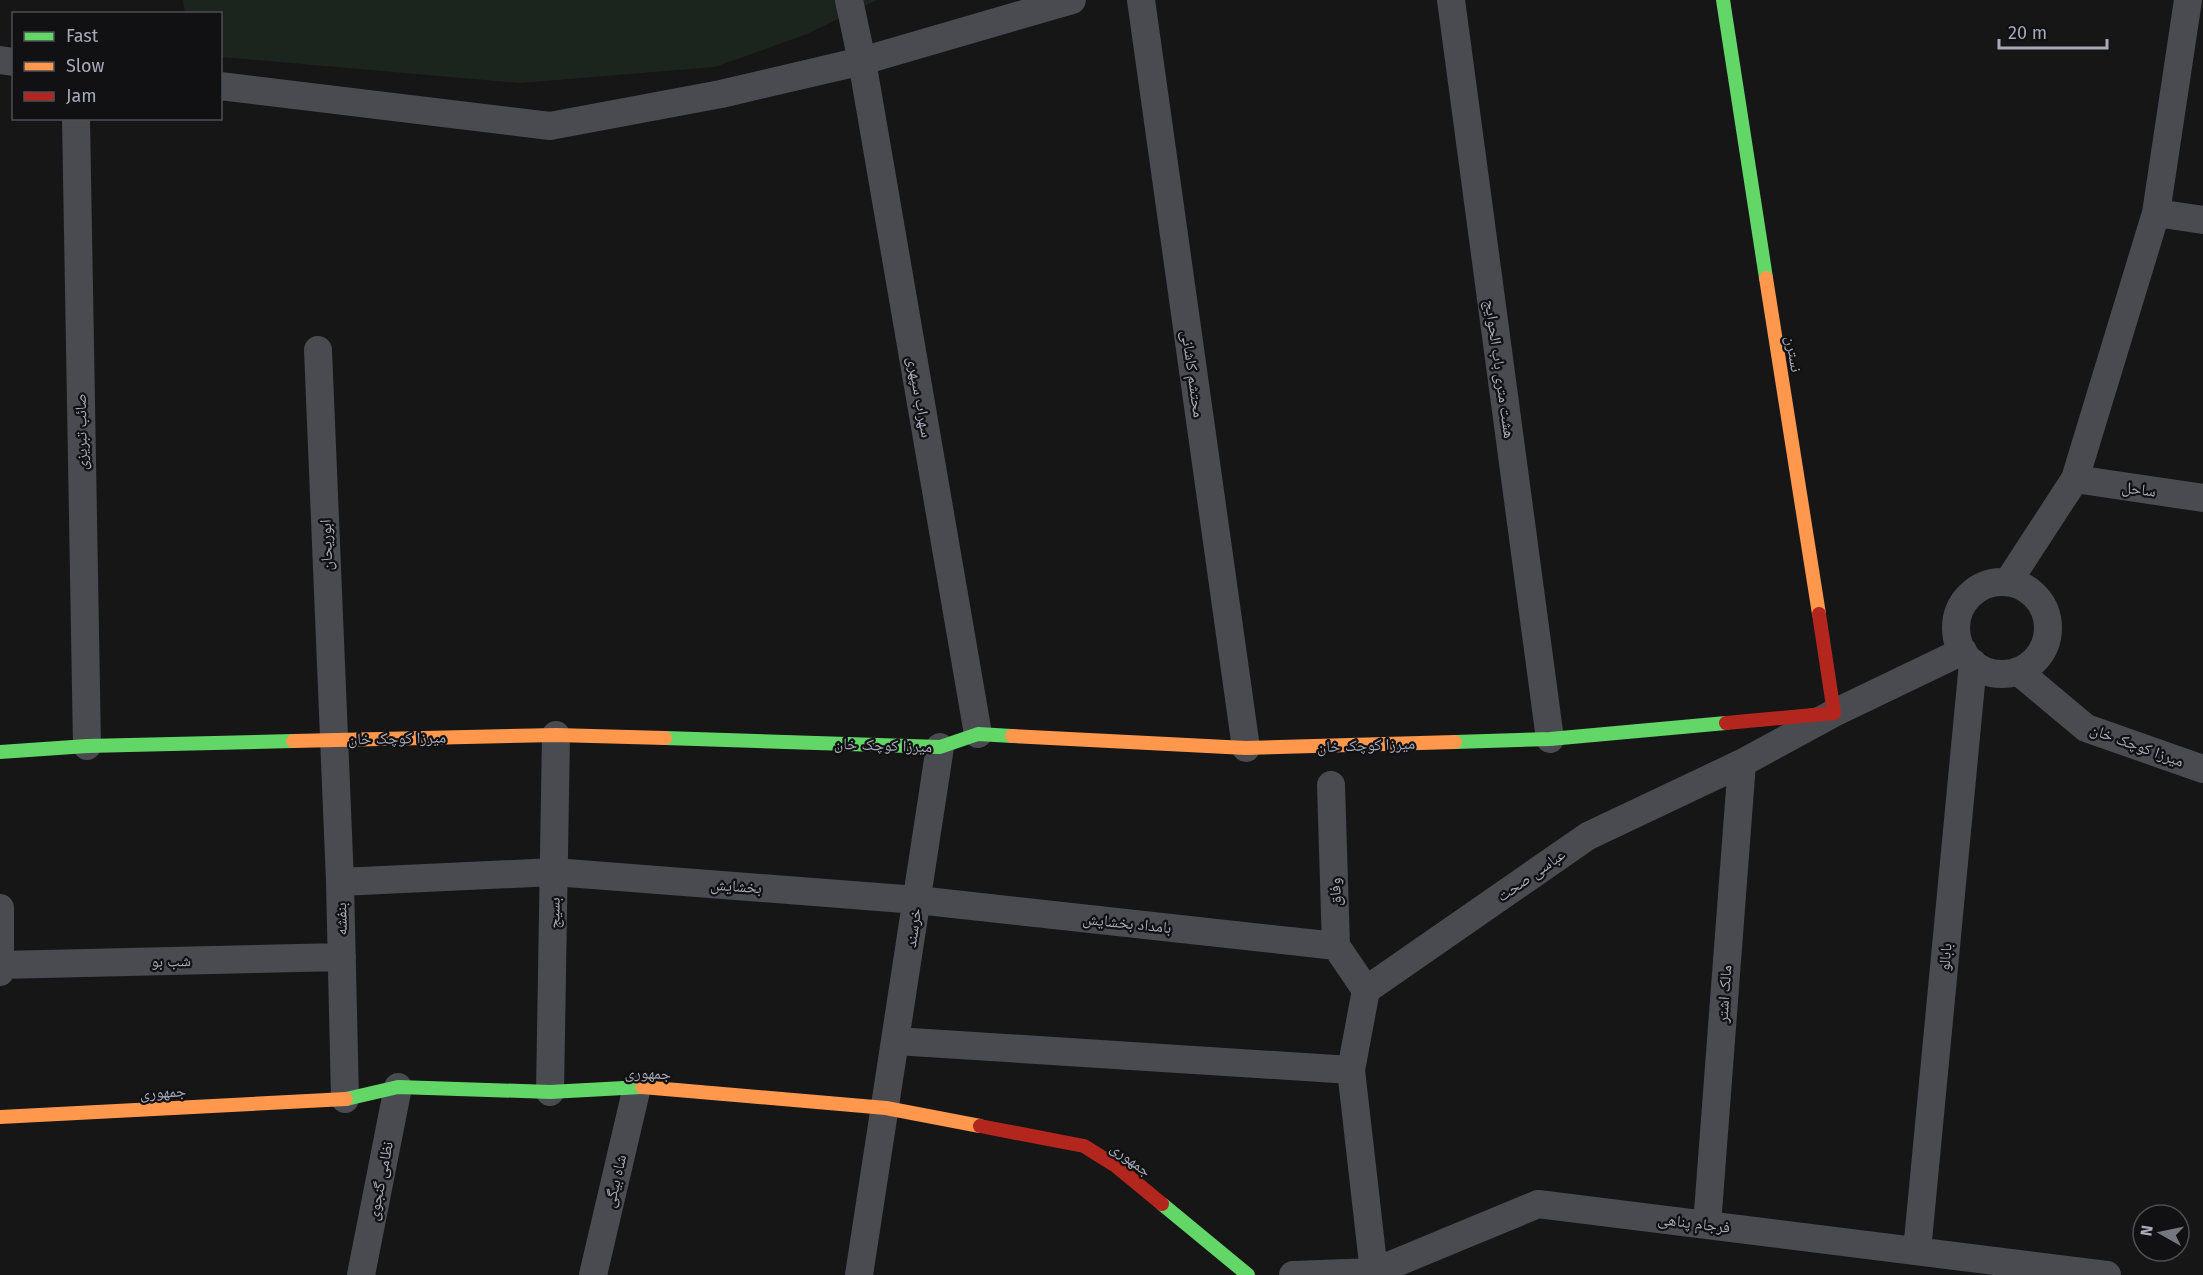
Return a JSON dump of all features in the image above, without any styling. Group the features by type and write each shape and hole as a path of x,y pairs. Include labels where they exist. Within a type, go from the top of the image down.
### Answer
{"street":[{"name":"سهراب سپهری","path":"849,0 862,61 978,734"},
{"path":"222,86 550,126 720,94 862,61 1072,0"},
{"name":"محتشم کاشانی","path":"1141,0 1246,748"},
{"name":"هشت متری باب الحوایج","path":"1450,0 1550,739"},
{"name":"نسترن","path":"1722,0 1834,713"},
{"path":"2008,582 2075,479 2156,213 2193,39 2188,0"},
{"name":"صائب تبریزی","path":"75,120 87,746"},
{"path":"2156,213 2203,220"},
{"name":"ابوریحان","path":"318,350 334,740"},
{"name":"ساحل","path":"2075,479 2203,498"},
{"path":"2008,582 2022,586 2034,594 2043,606 2048,620 2047,637 2042,651 2032,663 2018,671 2002,674 1987,672 1968,657 1957,638 1960,610 1968,597 1980,588 1993,583 2008,582"},
{"name":"عباسی صحت","path":"1366,990 1588,836 1742,763 1834,713 1968,657"},
{"name":"بابالو","path":"1917,1251 1968,657"},
{"name":"میرزا کوچک خان","path":"2018,671 2086,728 2203,769"},
{"name":"میرزا کوچک خان","path":"0,752 87,746 556,735 940,747 978,734 1246,748 1550,739 1834,713"},
{"name":"بسیج","path":"550,1092 556,735"},
{"name":"بنفشه","path":"334,740 345,1099"},
{"name":"خرسند","path":"859,1275 940,747"},
{"name":"مالک اشتر","path":"1707,1225 1742,763"},
{"name":"وفاق","path":"1331,786 1336,946"},
{"name":"بخشایش","path":"340,882 554,872 917,900"},
{"name":"بامداد بخشایش","path":"917,900 1336,946"},
{"path":"0,908 0,972"},
{"path":"1336,946 1366,990 1351,1070 1374,1272"},
{"name":"شب بو","path":"0,965 342,957"},
{"path":"896,1041 1351,1070"},
{"name":"جمهوری","path":"0,1117 345,1099 398,1087 550,1092 637,1087 886,1108 1084,1146 1116,1166 1248,1275"},
{"name":"نظامی گنجوی","path":"362,1275 398,1087"},
{"name":"شاه بیگی","path":"593,1275 637,1087"},
{"name":"فرجام پناهی","path":"1293,1275 1374,1272 1538,1204 2106,1275"}],"shaded area":[{"path":"183,0 877,0 807,34 715,67 520,83 222,57 222,12 185,12"}],"traffic: fast":[{"path":"1723,0 1766,278"},
{"path":"1455,742 1550,739 1726,723"},
{"path":"665,738 940,747 978,734 1012,736"},
{"path":"0,752 87,746 293,741"},
{"path":"346,1099 398,1087 550,1092 642,1087"},
{"path":"1162,1204 1248,1275"}],"traffic: slow":[{"path":"1766,278 1819,614"},
{"path":"293,741 556,735 665,738"},
{"path":"1012,736 1246,748 1455,742"},
{"path":"642,1087 886,1108 980,1126"},
{"path":"0,1117 346,1099"}],"traffic: jam":[{"path":"1726,723 1834,713 1819,614"},
{"path":"980,1126 1084,1146 1116,1166 1162,1204"}]}
